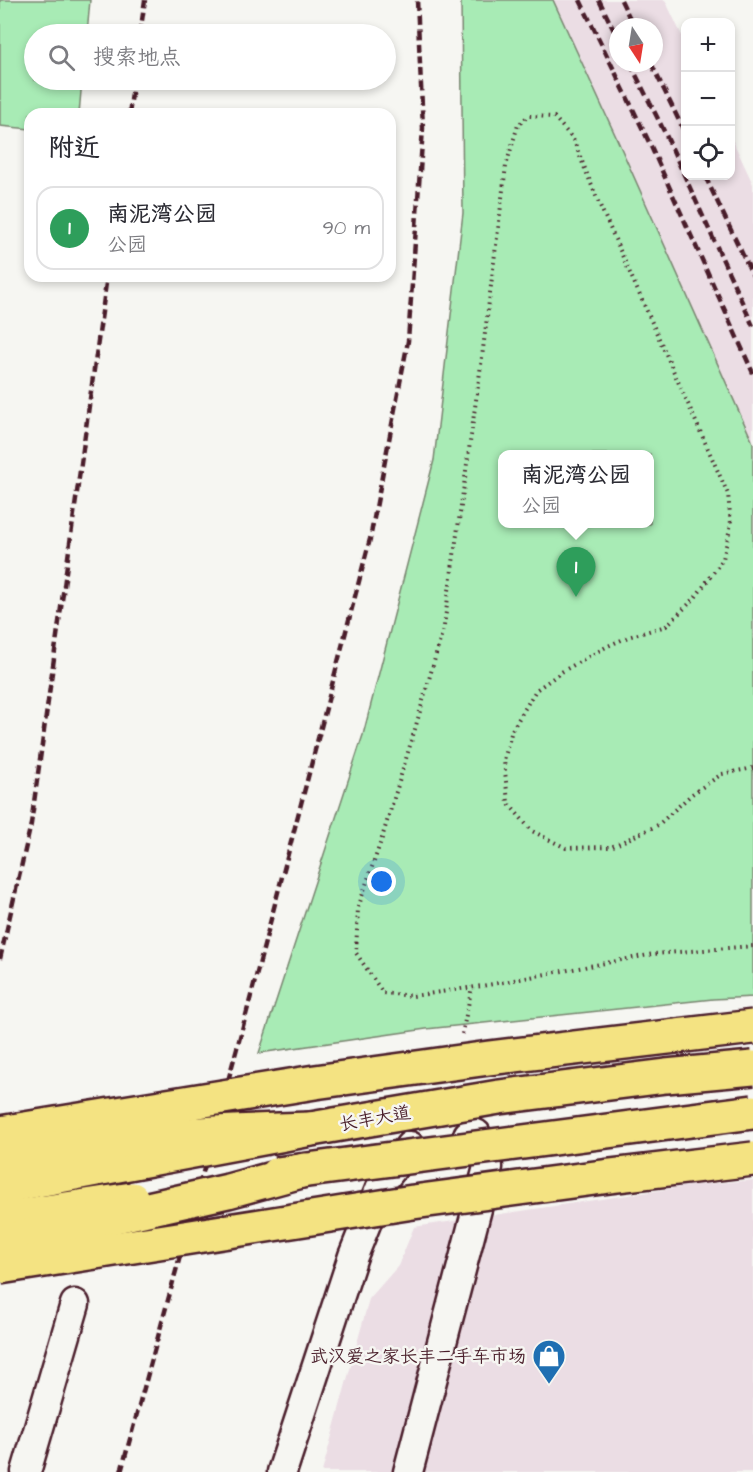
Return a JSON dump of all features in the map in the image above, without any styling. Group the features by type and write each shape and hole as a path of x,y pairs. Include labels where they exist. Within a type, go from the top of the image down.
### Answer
{"main road":[{"path":"0,1132 338,1078 753,1027"},
{"name":"长丰大道","path":"0,1187 499,1097 666,1076 753,1068"},
{"path":"0,1219 305,1170 753,1112"},
{"path":"0,1155 93,1143 251,1130 312,1129"},
{"path":"0,1267 413,1202 753,1159"},
{"path":"0,1242 228,1191 305,1170"}],"lane":[{"path":"282,1472 353,1256 384,1179 414,1141 476,1134 488,1167 408,1472"},
{"path":"26,1472 75,1304"}],"path":[{"path":"753,768 722,774 692,794 658,825 611,847 566,848 532,831 508,803 504,760 512,730 536,690 563,671 608,646 628,637 666,626 695,598 723,559 731,524 728,494 598,201 573,139 554,117 528,116 518,125 506,166 481,365 444,626 412,740 358,908 356,952 382,993 414,996 482,986 654,954 753,946"}],"shaded area":[{"path":"553,0 665,0 681,34 681,180 735,180 735,146 753,184 753,443"},
{"name":"武汉爱之家长丰二手车市场","path":"753,1180 753,1472 322,1472 369,1299 398,1266 414,1227 695,1185"}],"green space":[{"path":"0,0 90,0 88,24 24,24 24,90 81,90 80,108 24,108 24,128 0,126"},
{"path":"461,0 553,0 753,443 753,997 713,999 426,1029 259,1053 363,735 434,460 463,213"}],"railway":[{"path":"141,24 145,0"},
{"path":"121,1472 246,1015 370,539 408,341 423,128 417,0"},
{"path":"580,0 649,142 753,373"},
{"path":"599,0 609,21"},
{"path":"621,0 630,18"},
{"path":"634,72 665,133 753,326"},
{"path":"655,72 682,126"},
{"path":"130,108 133,90"},
{"path":"707,180 753,276"},
{"path":"0,959 31,824 106,282"}],"place":[{"name":"南泥湾公园","path":"576,597"},
{"name":"武汉爱之家长丰二手车市场","path":"549,1385"}]}
